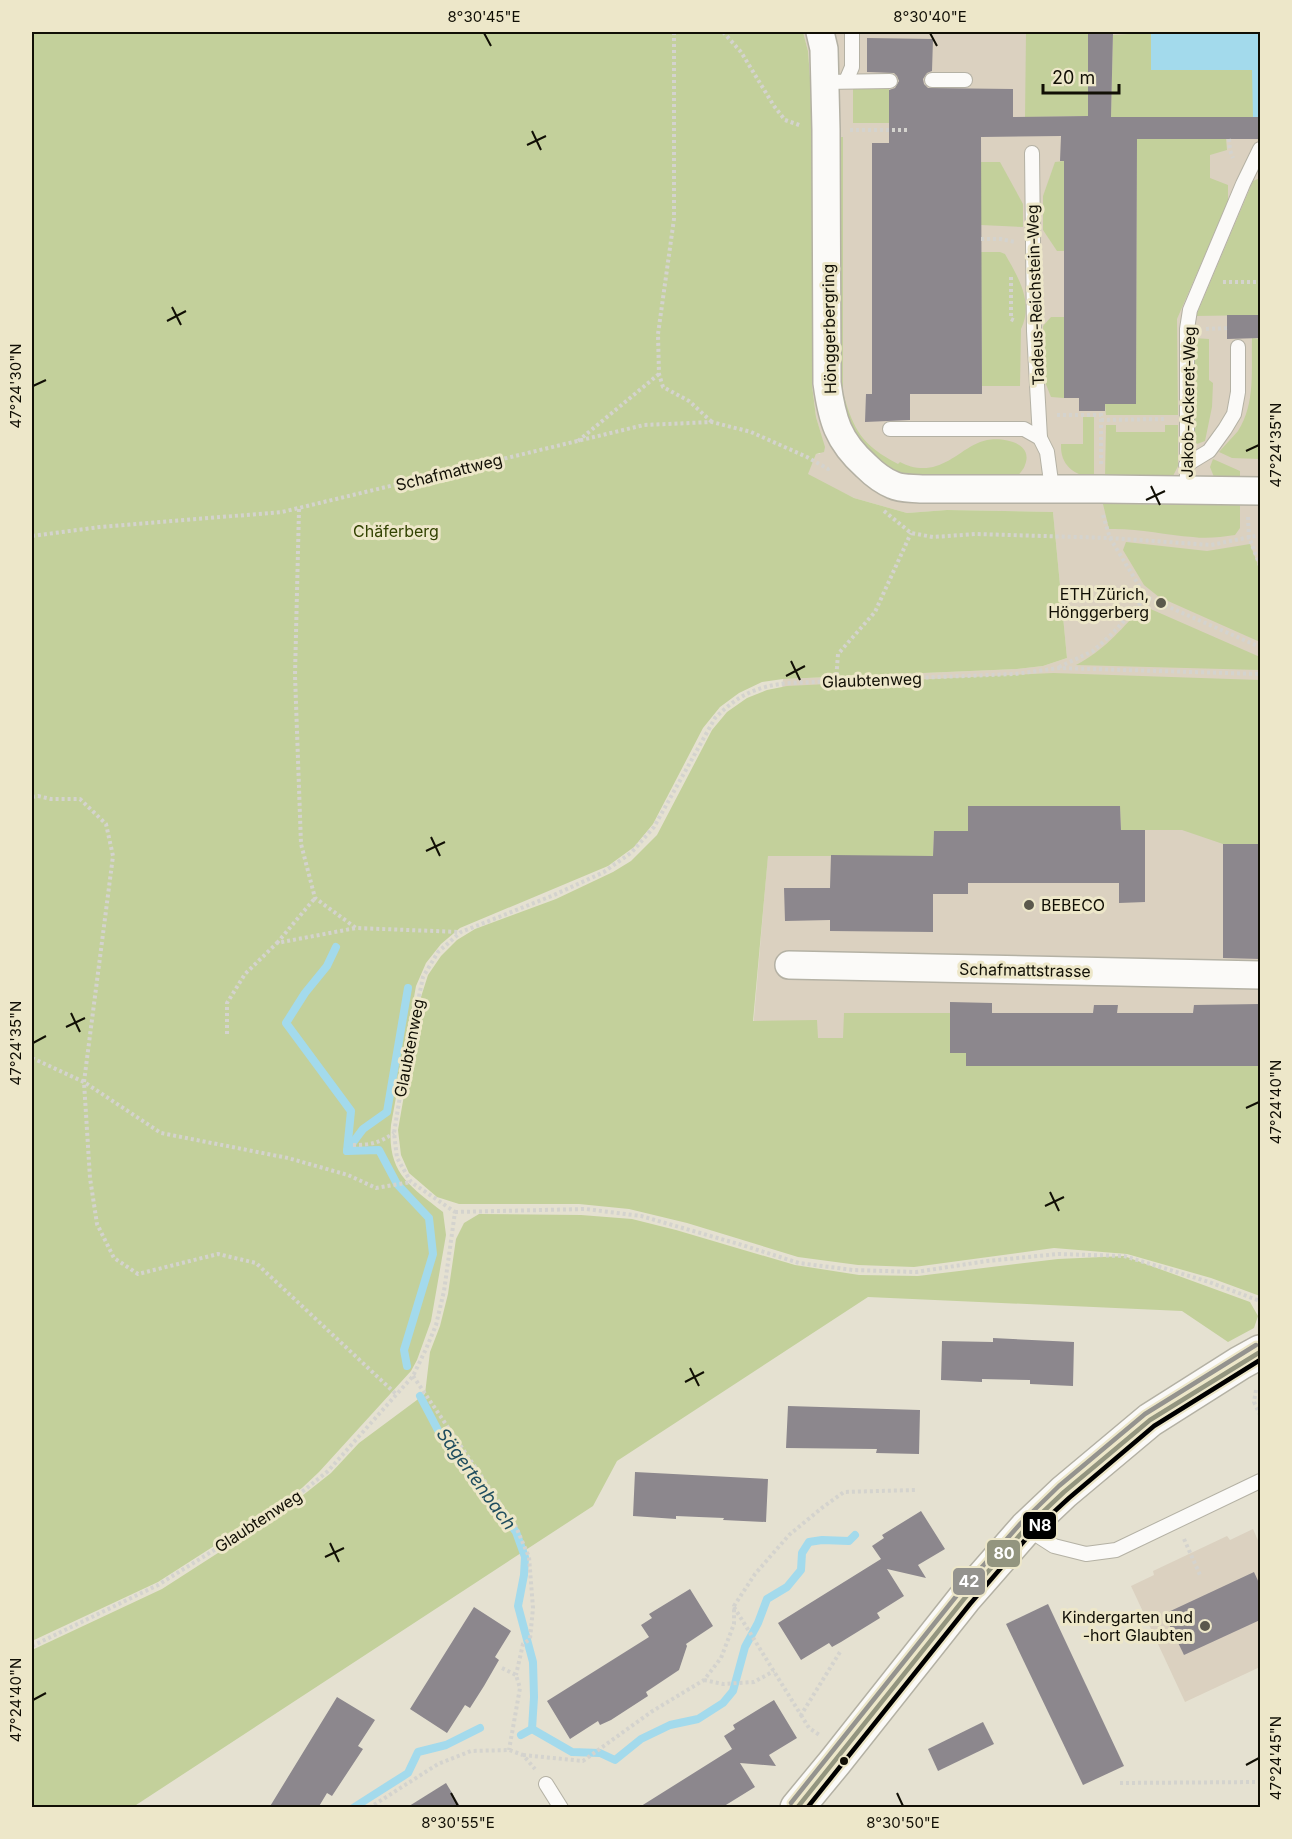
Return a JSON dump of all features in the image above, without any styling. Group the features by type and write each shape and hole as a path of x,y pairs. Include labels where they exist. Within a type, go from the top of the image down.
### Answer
{"street":[{"name":"Hönggerbergring","path":"820,32 835,81 826,130 828,383 830,405 838,431 852,453 876,476 894,486 921,489 1052,489 1187,478 1260,491"},
{"name":"Schafmattstrasse","path":"789,965 1260,975"},
{"path":"797,1808 964,1599 1026,1528 1064,1492 1150,1420 1260,1352"}],"lane":[{"path":"835,81 852,67 852,32"},
{"path":"932,80 965,80"},
{"path":"835,81 890,81"},
{"name":"Jakob-Ackeret-Weg","path":"1187,478 1187,329 1190,310 1260,148"},
{"name":"Tadeus-Reichstein-Weg","path":"1032,153 1034,332 1040,438 1047,452 1052,489"},
{"path":"1187,478 1209,452 1234,414 1238,392 1238,347"},
{"path":"890,429 1024,429 1040,438"},
{"path":"1026,1528 1054,1546 1065,1549 1086,1554 1116,1550 1260,1481"},
{"path":"546,1784 561,1808"}],"path":[{"path":"674,32 674,219 658,334 659,374 663,387 689,401 712,422"},
{"path":"723,32 741,52 785,120"},
{"path":"861,130 910,130"},
{"path":"1011,277 1011,319"},
{"path":"1202,282 1257,282"},
{"path":"578,441 659,374"},
{"path":"1040,415 1186,419"},
{"path":"1101,415 1101,470"},
{"name":"Schafmattweg","path":"32,536 100,527 282,512 644,425 712,422 751,432 828,469 852,453"},
{"path":"1101,505 1110,537 1146,597 1260,647"},
{"path":"300,508 295,675 301,844 315,898 356,928"},
{"path":"836,681 837,654 875,612 911,532"},
{"path":"933,537 976,534 1110,537 1211,544 1260,535"},
{"path":"1249,537 1260,566"},
{"path":"1059,668 1093,651 1146,597"},
{"path":"1059,668 1260,674"},
{"name":"Glaubtenweg","path":"32,1646 158,1585 282,1508 328,1471 413,1376 436,1325 444,1291 454,1212 411,1182 397,1158 394,1133 423,977 438,952 460,932 554,895 604,872 632,852 654,827 715,718 744,694 766,685 1015,674 1059,668"},
{"path":"32,797 80,799 106,824 113,856 84,1082 90,1178 97,1224 114,1258 138,1274 218,1254 256,1263 398,1395"},
{"path":"227,1034 227,1003 245,974 277,943 315,898"},
{"path":"277,943 356,928 460,932"},
{"path":"32,1058 84,1082 161,1133 288,1158 348,1175 376,1188 411,1182"},
{"path":"353,1145 380,1142 394,1133"},
{"path":"454,1212 586,1209 641,1216 799,1263 853,1270 916,1272 987,1261 1058,1254 1124,1256 1209,1282 1260,1301"},
{"path":"413,1376 516,1527 530,1557 533,1608 530,1639 523,1644 516,1675 520,1688 509,1750"},
{"path":"1256,1390 1254,1402 1260,1415"},
{"path":"369,1808 438,1764 471,1751 509,1750 524,1755 583,1761 651,1712 705,1680 721,1658 734,1624 734,1606 755,1574 789,1535 823,1507 844,1492 915,1490"},
{"path":"1182,1536 1200,1575"},
{"path":"734,1606 809,1728 828,1741"},
{"path":"801,1715 840,1652"},
{"path":"502,1668 516,1675"},
{"path":"705,1680 723,1684 754,1682 774,1671"},
{"path":"524,1755 546,1784"},
{"path":"1120,1783 1260,1782"}],"shaded area":[{"name":"ETH Zürich, Hönggerberg","path":"803,32 1260,32 1260,1099 747,1099 783,679 1017,669 1043,666 1067,658 1053,512 947,510 907,513 854,498 807,475 816,454 820,454 823,442 816,417 812,385 814,130 808,51"},
{"name":"Kindergarten und -hort Glaubten","path":"1253,1529 1260,1545 1260,1667 1185,1702 1131,1586 1154,1575 1153,1571 1227,1536 1230,1540"}],"green space":[{"name":"Chäferberg","path":"32,32 803,32 808,51 814,130 812,385 816,417 825,447 824,452 816,454 808,474 854,498 907,513 947,510 1053,512 1067,658 1043,666 1017,669 783,679 762,682 739,693 720,707 703,728 653,824 634,847 608,866 460,928 441,944 426,963 416,986 391,1125 391,1141 396,1166 410,1185 443,1212 446,1235 431,1321 411,1371 302,1488 158,1582 32,1641"},
{"path":"1026,32 1088,32 1088,116 1025,117"},
{"path":"1129,32 1151,32 1151,70 1253,70 1253,117 1111,117 1113,35 1129,34"},
{"path":"853,89 889,89 889,123 853,123"},
{"path":"837,137 843,137 843,393 856,427 868,443 886,457 898,464 900,462 918,468 943,464 974,445 987,440 1001,439 1015,443 1021,446 1027,457 1017,477 916,476 900,473 881,464 859,446 842,406 838,362"},
{"path":"1226,138 1227,150 1210,155 1210,178 1228,185 1228,202 1177,319 1178,415 1106,415 1105,404 1136,404 1137,139"},
{"path":"1064,161 1064,251 1057,251 1043,230 1043,196 1055,162"},
{"path":"981,162 1000,162 1023,204 1023,227 981,225"},
{"path":"1260,178 1260,315 1196,316 1253,181"},
{"path":"981,252 1005,254 1023,290 1026,309 1021,329 1020,386 982,386"},
{"path":"1051,317 1064,317 1064,398 1051,397 1043,377 1043,326"},
{"path":"1193,338 1209,339 1209,380 1213,383 1212,407 1205,441 1197,444 1194,439"},
{"path":"1252,338 1260,339 1260,459 1232,458 1219,452 1238,431 1248,409"},
{"path":"1083,417 1094,417 1094,477 1075,472 1066,463 1061,451 1061,444 1083,444"},
{"path":"1106,425 1116,425 1116,432 1165,432 1165,425 1178,425 1178,466 1172,478 1105,477"},
{"path":"1213,459 1240,471 1240,477 1214,477 1210,467"},
{"path":"1103,504 1240,505 1240,528 1235,535 1209,538 1109,529"},
{"path":"1126,542 1207,551 1250,544 1260,570 1260,642 1159,597 1144,585 1123,550"},
{"path":"1146,607 1260,657 1260,670 1076,665 1103,647 1140,609"},
{"path":"1053,673 1260,680 1260,844 1223,844 1182,830 1121,830 1120,806 968,806 968,831 934,831 933,856 768,856 753,1021 817,1020 818,1038 843,1038 844,1013 966,1013 967,1066 1260,1066 1260,1296 1211,1278 1127,1254 1054,1248 914,1267 858,1265 798,1257 687,1223 629,1209 579,1204 459,1204 437,1197 409,1173 401,1155 398,1130 421,997 428,975 441,956 457,940 475,929 556,899 631,861 657,835 712,730 727,712 747,698 767,690 787,686"},
{"path":"479,1214 581,1215 632,1219 795,1265 859,1275 918,1276 1058,1259 1124,1256 1250,1302 1258,1316 1254,1328 1228,1342 1182,1311 868,1297 617,1461 593,1506 133,1807 32,1807 32,1650 162,1589 283,1511 331,1473 359,1443 425,1394 430,1352 440,1326 448,1294 456,1239 464,1223"}],"water":[{"path":"1151,32 1260,32 1260,117 1253,117 1252,70 1151,70"}],"building":[{"path":"1088,32 1113,32 1111,117 1260,117 1260,139 1137,139 1136,404 1105,404 1105,411 1079,411 1079,398 1064,398 1064,161 1060,161 1061,136 981,137 982,394 910,394 910,420 865,422 866,394 872,394 872,143 889,143 889,90 895,88 899,81 894,73 867,72 867,38 933,39 932,71 927,73 923,79 928,88 1013,89 1013,117 1088,116"},
{"path":"1227,315 1260,315 1260,338 1227,339"},
{"path":"968,806 1120,806 1121,830 1145,830 1145,902 1119,903 1119,883 968,883 968,894 933,894 933,932 830,931 830,920 785,921 784,888 830,888 831,855 933,856 934,831 968,831"},
{"path":"1223,844 1260,844 1260,959 1223,958"},
{"path":"950,1002 992,1003 992,1013 1093,1013 1094,1005 1118,1005 1117,1013 1193,1013 1194,1005 1260,1004 1260,1066 966,1066 966,1053 950,1053"},
{"path":"993,1338 1074,1342 1073,1386 1030,1384 1030,1380 982,1379 982,1382 941,1380 942,1341 993,1342"},
{"path":"788,1406 920,1410 919,1454 876,1453 877,1449 786,1448"},
{"path":"635,1472 768,1479 766,1522 723,1520 724,1518 676,1516 676,1519 633,1516"},
{"path":"921,1511 945,1549 918,1565 926,1578 887,1569 904,1596 877,1613 880,1618 832,1647 829,1643 801,1660 778,1623 881,1559 872,1546 884,1538 882,1535"},
{"path":"1254,1572 1260,1585 1260,1620 1184,1655 1164,1614"},
{"path":"690,1589 713,1626 686,1644 679,1670 646,1692 648,1696 611,1720 600,1725 598,1721 570,1739 547,1701 649,1637 641,1625 652,1618 649,1614"},
{"path":"1048,1604 1124,1766 1083,1785 1006,1624"},
{"path":"474,1607 511,1631 495,1657 499,1660 484,1686 470,1708 465,1705 447,1733 410,1709"},
{"path":"337,1697 375,1720 358,1746 363,1749 332,1796 327,1793 318,1808 269,1808"},
{"path":"774,1700 797,1738 769,1755 776,1766 740,1763 755,1787 721,1808 638,1808 732,1749 724,1736 735,1729 733,1725"},
{"path":"983,1722 994,1744 938,1771 928,1749"},
{"path":"446,1783 461,1808 406,1808"}],"waterway":[{"name":"Sägertenbach","path":"336,947 327,966 305,993 286,1023 351,1111 347,1151"},
{"path":"348,1149 363,1129 387,1112 408,988"},
{"name":"Sägertenbach","path":"347,1151 379,1150 397,1184 429,1218 433,1254 404,1350 407,1366"},
{"name":"Sägertenbach","path":"420,1396 440,1434 469,1467 478,1488 502,1513 516,1532 525,1557 518,1606 533,1662 534,1697 532,1729 521,1735"},
{"path":"532,1729 572,1752 600,1753 615,1760 641,1739 670,1725 698,1719 723,1703 733,1691 745,1647 758,1623 767,1599 787,1587 801,1570 802,1553 809,1542 849,1541 855,1535"},
{"name":"Sägertenbach","path":"353,1808 408,1773 418,1752 446,1745 480,1728"}],"transit line":[{"name":"42","path":"791,1803 958,1594 1021,1523 1059,1486 1145,1414 1256,1345"},
{"name":"80","path":"797,1808 964,1599 1026,1528 1064,1492 1150,1420 1260,1352"},
{"name":"N8","path":"807,1808 970,1604 1031,1533 1154,1426 1260,1360"}],"place":[{"name":"ETH Zürich, Hönggerberg","path":"1161,603"},
{"name":"BEBECO","path":"1029,905"},
{"name":"Kindergarten und -hort Glaubten","path":"1205,1626"}]}
